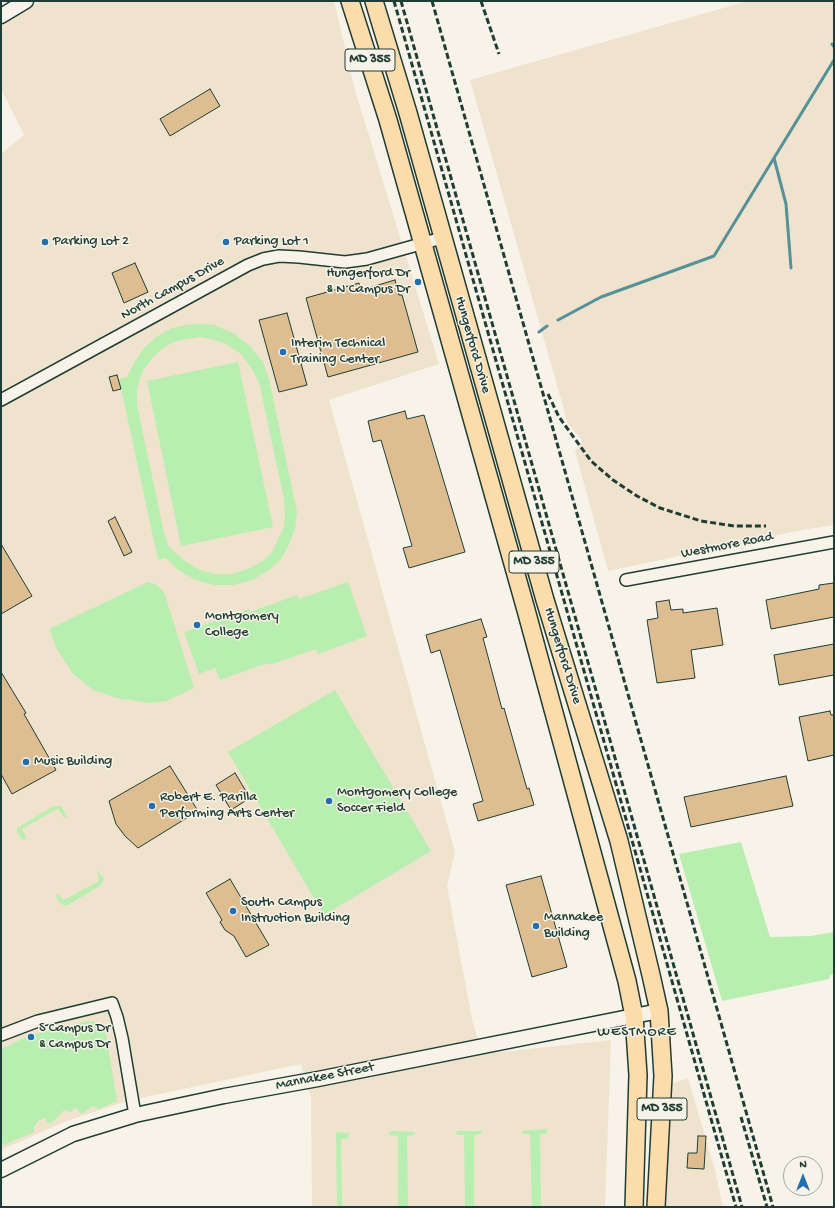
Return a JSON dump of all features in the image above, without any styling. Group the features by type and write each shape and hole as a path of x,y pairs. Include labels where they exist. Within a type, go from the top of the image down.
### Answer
{"main road":[{"name":"Hungerford Drive","path":"350,1 388,120 526,610 623,967 634,1016 638,1075 634,1207"},
{"name":"Hungerford Drive","path":"374,1 408,113 546,604 619,841 659,1011 663,1076 656,1207"},
{"path":"526,610 546,604"}],"street":[{"path":"1,16 26,1"},
{"name":"North Campus Drive","path":"1,400 248,265 263,259 279,256 345,262 367,259 422,242 442,238"},
{"name":"Westmore Road","path":"626,580 834,542"},
{"path":"1,1035 38,1021 112,1003 118,1016 135,1115"},
{"name":"Mannakee Street","path":"1,1170 73,1134 135,1115 224,1096 318,1079 659,1011"}],"shaded area":[{"name":"Montgomery College","path":"41,1 334,1 355,90 439,364 329,400 455,852 447,886 473,1024 483,1054 611,1040 605,1207 312,1207 311,1098 301,1064 118,1104 64,1122 1,1150 1,154 24,135 1,89 1,24"},
{"path":"748,1 834,1 834,525 802,530 608,571 575,451 583,441 568,424 470,80"},
{"path":"688,1078 715,1170 723,1207 666,1207 671,1084"}],"green space":[{"path":"186,325 214,325 233,333 249,345 263,362 269,379 297,512 295,529 281,559 269,570 252,580 234,585 214,585 196,580 178,570 166,558 158,560 119,379 127,377 143,349 156,337 172,328","holes":["200,337 226,344 241,354 259,382 284,499 284,527 272,552 263,561 248,569 232,574 216,574 200,570 185,561 169,547 164,533 137,405 137,388 143,370 153,357 164,347 176,341"]},
{"path":"238,362 273,527 181,546 147,381"},
{"path":"148,582 157,585 164,592 194,688 166,701 150,703 117,698 93,690 73,674 57,649 49,629"},
{"path":"348,582 367,636 318,654 316,649 269,665 267,663 220,680 215,668 199,674 184,632 249,609 250,612 297,595 299,599"},
{"name":"Montgomery College Soccer Field","path":"335,690 431,851 324,915 228,752"},
{"path":"54,806 61,806 67,817 63,817 59,809 57,809 22,829 27,839 22,840 17,828"},
{"path":"741,842 770,937 810,936 834,932 834,974 830,975 829,979 722,1001 679,854"},
{"path":"97,871 104,878 101,885 68,905 63,905 60,903 56,897 58,894 64,900 99,881"},
{"path":"87,1021 96,1022 105,1029 117,1101 99,1109 93,1106 82,1114 75,1107 71,1112 64,1110 53,1122 48,1123 45,1118 39,1120 34,1127 34,1132 3,1145 1,1140 1,1049 28,1036"},
{"path":"547,1129 547,1134 540,1134 541,1207 532,1207 530,1134 524,1134 522,1131"},
{"path":"391,1131 415,1132 414,1135 407,1136 408,1207 398,1207 398,1136 389,1135"},
{"path":"482,1131 481,1134 474,1135 474,1207 465,1207 464,1135 457,1135 456,1132"},
{"path":"337,1132 349,1133 348,1139 341,1139 342,1207 337,1207"}],"building":[{"path":"210,89 220,106 170,136 160,119"},
{"path":"135,263 148,292 124,303 112,273"},
{"path":"395,280 399,295 402,295 418,352 328,377 306,298 359,283 361,290"},
{"name":"Interim Technical Training Center","path":"287,313 307,385 279,392 259,320"},
{"path":"117,375 121,389 113,391 109,377"},
{"path":"405,411 407,419 424,415 465,552 409,568 403,548 412,546 381,440 373,442 368,421"},
{"path":"115,517 132,552 124,556 108,521"},
{"path":"1,544 32,596 1,614"},
{"path":"834,583 834,617 771,629 766,600 819,589 819,585"},
{"path":"669,600 671,610 683,609 683,613 717,608 723,645 691,650 695,678 657,683 647,620 658,618 656,602"},
{"path":"481,619 487,637 483,638 502,709 504,708 527,789 529,788 534,805 478,821 473,804 483,801 440,650 431,653 426,635"},
{"path":"834,644 834,675 779,685 774,655"},
{"name":"Music Building","path":"1,672 26,713 24,714 56,770 12,794 1,774"},
{"path":"830,711 831,715 834,715 834,755 808,761 799,717"},
{"name":"Robert E. Parilla Performing Arts Center","path":"170,766 198,811 138,848 125,836 116,824 109,801"},
{"path":"235,773 250,798 231,810 216,785"},
{"path":"786,776 793,806 691,827 684,797"},
{"name":"Mannakee Building","path":"541,876 567,967 532,977 506,885"},
{"name":"South Campus Instruction Building","path":"230,879 269,945 246,957 234,936 225,930 220,922 222,920 206,893"},
{"path":"698,1136 706,1136 704,1169 687,1168 688,1153 697,1153"}],"waterway":[{"path":"558,320 601,297 714,256 834,60"},
{"path":"774,158 786,204 791,268"},
{"path":"539,332 547,326"}],"railway":[{"path":"394,1 736,1207"},
{"path":"401,1 742,1207"},
{"path":"432,1 773,1207"},
{"path":"481,1 499,54"},
{"path":"548,394 559,417 591,461 613,480 637,496 660,508 701,521 734,526 766,526"},
{"path":"741,1117 767,1207"}],"place":[{"name":"Parking Lot 2","path":"45,242"},
{"name":"Parking Lot 1","path":"226,242"},
{"name":"Hungerford Dr & N Campus Dr","path":"418,282"},
{"name":"Interim Technical Training Center","path":"283,352"},
{"name":"Montgomery College","path":"197,625"},
{"name":"Music Building","path":"26,762"},
{"name":"Montgomery College Soccer Field","path":"329,801"},
{"name":"Robert E. Parilla Performing Arts Center","path":"152,806"},
{"name":"South Campus Instruction Building","path":"233,911"},
{"name":"Mannakee Building","path":"536,926"},
{"name":"S Campus Dr & Campus Dr","path":"31,1037"}],"district":[{"name":"WESTMORE","path":"637,1033"}]}
